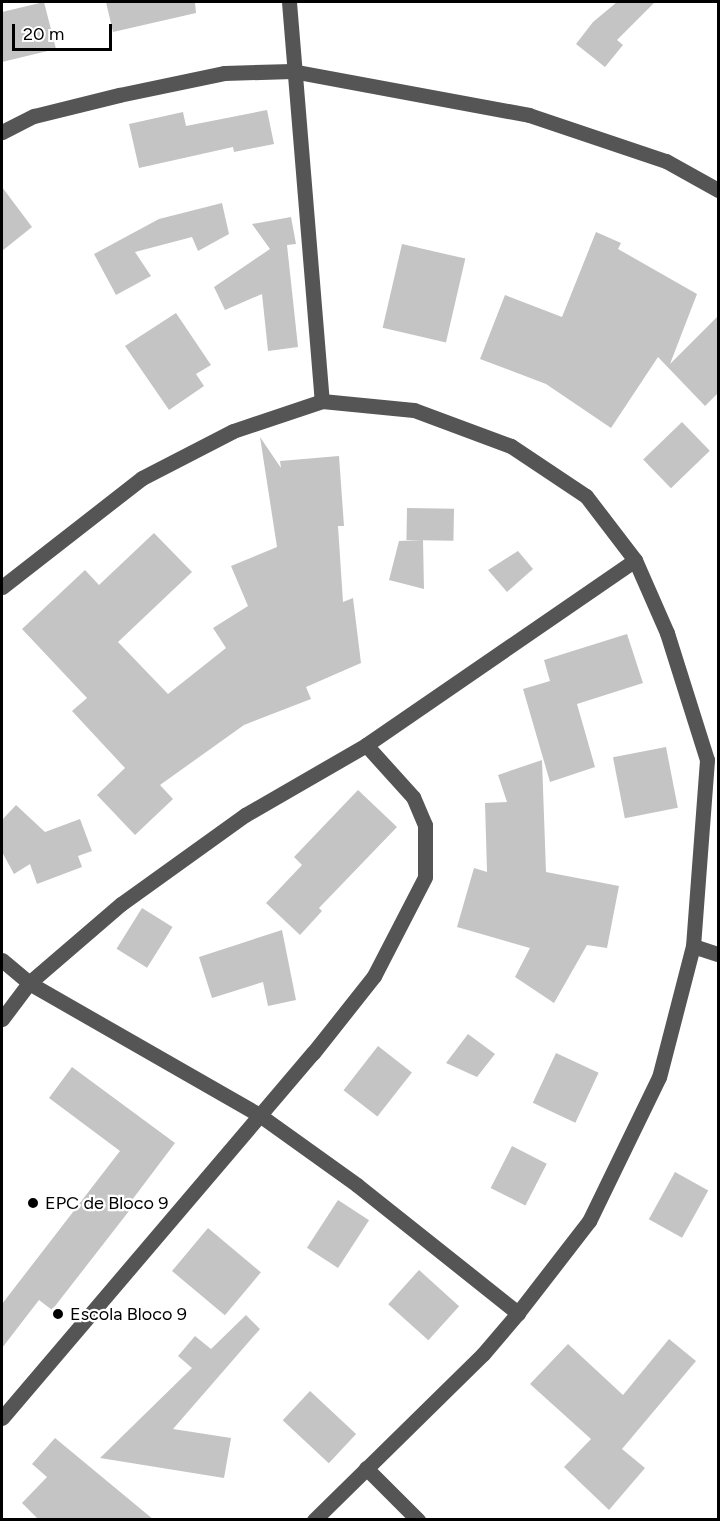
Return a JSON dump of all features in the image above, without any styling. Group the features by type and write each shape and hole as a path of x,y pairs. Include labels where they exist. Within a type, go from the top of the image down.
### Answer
{"street":[{"path":"289,2 292,71 322,401"},
{"path":"2,132 34,116 154,87 224,73 292,71 529,115 666,161 718,190"},
{"path":"2,588 142,478 233,430 322,401 414,410 511,446 586,496 635,560 667,633 707,759 693,946 659,1077 589,1221 518,1313 483,1354 314,1520"},
{"path":"2,1019 29,983 121,904 245,815 366,745 635,560"},
{"path":"2,1418 258,1114 313,1053 374,976 424,877 424,825 414,797 366,745"},
{"path":"693,946 718,954"},
{"path":"2,960 29,983 258,1114 357,1185 518,1313"},
{"path":"366,1468 418,1520"}],"building":[{"path":"44,2 56,49 2,62 2,12"},
{"path":"106,2 195,2 196,13 113,32"},
{"path":"617,2 655,2 617,40 623,45 605,67 576,44 593,22"},
{"path":"267,110 274,144 234,152 233,147 139,168 129,124 183,112 186,126"},
{"path":"2,187 32,227 2,251"},
{"path":"222,203 229,234 198,251 192,237 135,252 151,276 116,295 94,254 159,219"},
{"path":"291,217 296,244 287,245 298,347 268,351 262,294 225,310 214,287 270,249 252,224"},
{"path":"596,232 621,243 618,249 697,294 670,364 718,316 718,393 705,406 658,357 611,428 546,384 480,359 505,295 562,317"},
{"path":"402,244 465,259 446,342 383,328"},
{"path":"176,313 211,365 196,374 204,386 169,410 125,346"},
{"path":"682,422 710,451 671,488 643,460"},
{"path":"260,437 281,468 280,461 339,456 344,526 338,526 343,602 353,598 361,663 306,687 311,699 244,725 160,785 173,799 135,835 97,795 125,768 72,711 87,698 22,629 85,570 99,585 154,533 192,572 118,642 168,694 226,648 213,628 248,606 231,566 277,547"},
{"path":"407,508 454,509 453,541 406,540"},
{"path":"423,540 424,589 389,580 399,541"},
{"path":"518,551 533,569 507,592 488,570"},
{"path":"627,634 643,683 577,704 595,767 550,782 523,689 550,681 544,660"},
{"path":"666,747 678,808 625,818 613,757"},
{"path":"542,760 546,872 619,886 607,948 587,945 554,1003 515,977 530,948 457,927 474,868 487,872 485,803 507,802 498,775"},
{"path":"358,790 397,827 319,908 322,911 300,935 266,903 302,865 294,857"},
{"path":"16,805 45,832 80,819 92,851 78,856 82,867 37,884 30,864 14,874 2,852 2,820"},
{"path":"142,908 173,927 147,968 117,949"},
{"path":"282,930 296,1000 268,1006 263,982 212,998 199,957"},
{"path":"468,1034 495,1054 477,1077 446,1063"},
{"path":"378,1046 412,1072 377,1117 344,1090"},
{"path":"556,1053 599,1073 575,1123 533,1103"},
{"path":"72,1067 175,1143 126,1208 129,1211 52,1310 39,1300 2,1348 2,1304 120,1151 49,1098"},
{"path":"512,1146 547,1164 525,1206 491,1188"},
{"path":"675,1172 708,1190 682,1238 649,1219"},
{"path":"338,1200 369,1220 338,1268 307,1248"},
{"path":"208,1228 261,1272 225,1315 172,1271"},
{"path":"419,1270 459,1306 428,1340 388,1304"},
{"path":"246,1315 260,1329 173,1429 231,1438 224,1478 100,1458 192,1368 178,1356 195,1336 211,1349"},
{"path":"669,1339 696,1361 622,1449 645,1468 609,1510 564,1467 591,1439 530,1384 568,1344 623,1395"},
{"path":"310,1391 356,1434 329,1463 283,1420"},
{"path":"55,1438 154,1520 39,1520 22,1503 47,1477 32,1464"}],"place":[{"name":"EPC de Bloco 9","path":"33,1203"},
{"name":"Escola Bloco 9","path":"58,1314"}]}
